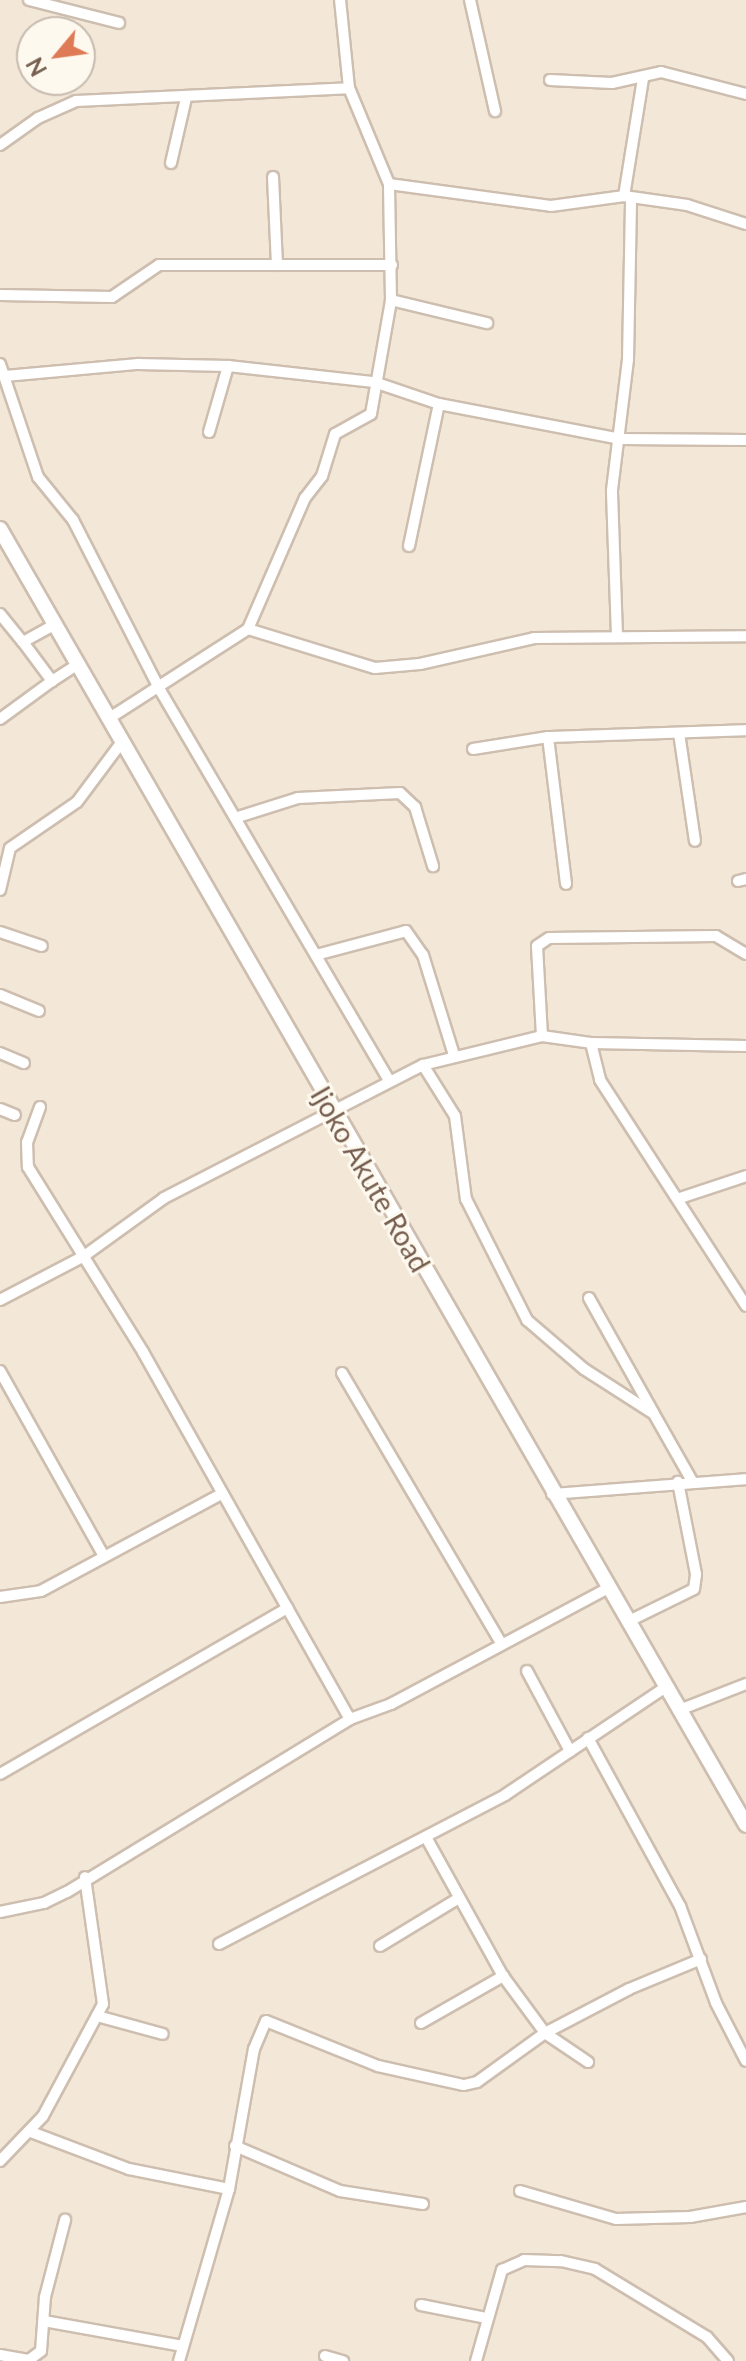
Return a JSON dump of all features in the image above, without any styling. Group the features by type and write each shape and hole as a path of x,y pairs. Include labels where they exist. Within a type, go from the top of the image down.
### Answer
{"main road":[{"name":"Ijoko Akute Road","path":"0,529 606,1589 629,1621 746,1825"}],"street":[{"path":"29,0 119,23"},
{"path":"108,719 160,690 248,629 305,498 322,476 335,434 371,414 374,382 391,300 389,184 349,88 340,0"},
{"path":"470,0 495,111"},
{"path":"550,80 643,79 661,72 746,94"},
{"path":"617,636 612,490 621,439 628,359 628,197 643,79"},
{"path":"0,145 38,118 76,101 349,88"},
{"path":"171,163 186,98"},
{"path":"273,177 277,265"},
{"path":"389,184 551,206 628,197 687,205 746,224"},
{"path":"0,295 112,297 159,265 392,265"},
{"path":"391,300 487,323"},
{"path":"0,364 38,477 52,500 73,520 160,690 238,817 389,1080"},
{"path":"5,376 138,364 228,366 374,382 439,404 621,439 746,440"},
{"path":"209,432 228,366"},
{"path":"409,546 439,404"},
{"path":"0,614 52,681"},
{"path":"23,642 55,624"},
{"path":"248,629 375,668 420,664 534,638 746,636"},
{"path":"0,719 78,664"},
{"path":"473,749 548,737 746,730"},
{"path":"679,733 695,841"},
{"path":"548,737 566,884"},
{"path":"0,890 3,864 10,848 89,790 106,756 121,743"},
{"path":"238,817 298,798 400,793 415,807 433,866"},
{"path":"316,955 406,931 423,955 454,1055"},
{"path":"0,932 42,946"},
{"path":"542,1036 537,946 549,938 716,936 746,954"},
{"path":"0,995 39,1011"},
{"path":"0,1300 84,1256 164,1198 423,1065 542,1036 591,1043 746,1046"},
{"path":"591,1043 600,1080 680,1198 746,1306"},
{"path":"0,1053 24,1063"},
{"path":"423,1065 455,1116 466,1199 527,1320 584,1369 654,1414"},
{"path":"40,1107 25,1156 350,1719"},
{"path":"0,1109 15,1115"},
{"path":"680,1198 746,1176"},
{"path":"589,1298 692,1481"},
{"path":"0,1371 104,1556"},
{"path":"342,1373 501,1643"},
{"path":"552,1494 746,1479"},
{"path":"629,1621 694,1589 696,1574 678,1482"},
{"path":"0,1597 41,1591 221,1494"},
{"path":"0,1912 44,1903 350,1719 391,1704 606,1589"},
{"path":"0,1774 287,1608"},
{"path":"527,1671 570,1751"},
{"path":"679,1710 746,1684"},
{"path":"219,1944 427,1839 570,1751 666,1687"},
{"path":"588,1738 660,1865 746,2061"},
{"path":"427,1839 503,1976 545,2033 588,2062"},
{"path":"0,2161 31,2132 97,2016 105,1995 93,1951 85,1877"},
{"path":"380,1946 459,1898"},
{"path":"179,2361 229,2189 254,2049 266,2021 378,2066 464,2085 477,2082 545,2033 629,1989 701,1959"},
{"path":"421,2023 503,1976"},
{"path":"97,2016 163,2034"},
{"path":"31,2132 129,2169 229,2189"},
{"path":"235,2146 340,2191 423,2204"},
{"path":"520,2191 616,2219 690,2217 746,2207"},
{"path":"0,2355 38,2357 45,2297 65,2220"},
{"path":"476,2361 486,2318 506,2266 524,2260 561,2261 595,2269 696,2330 728,2361"},
{"path":"421,2305 486,2318"},
{"path":"44,2321 183,2346"},
{"path":"325,2356 343,2361"}],"shaded area":[{"path":"0,0 746,0 746,2361 0,2361"}]}
